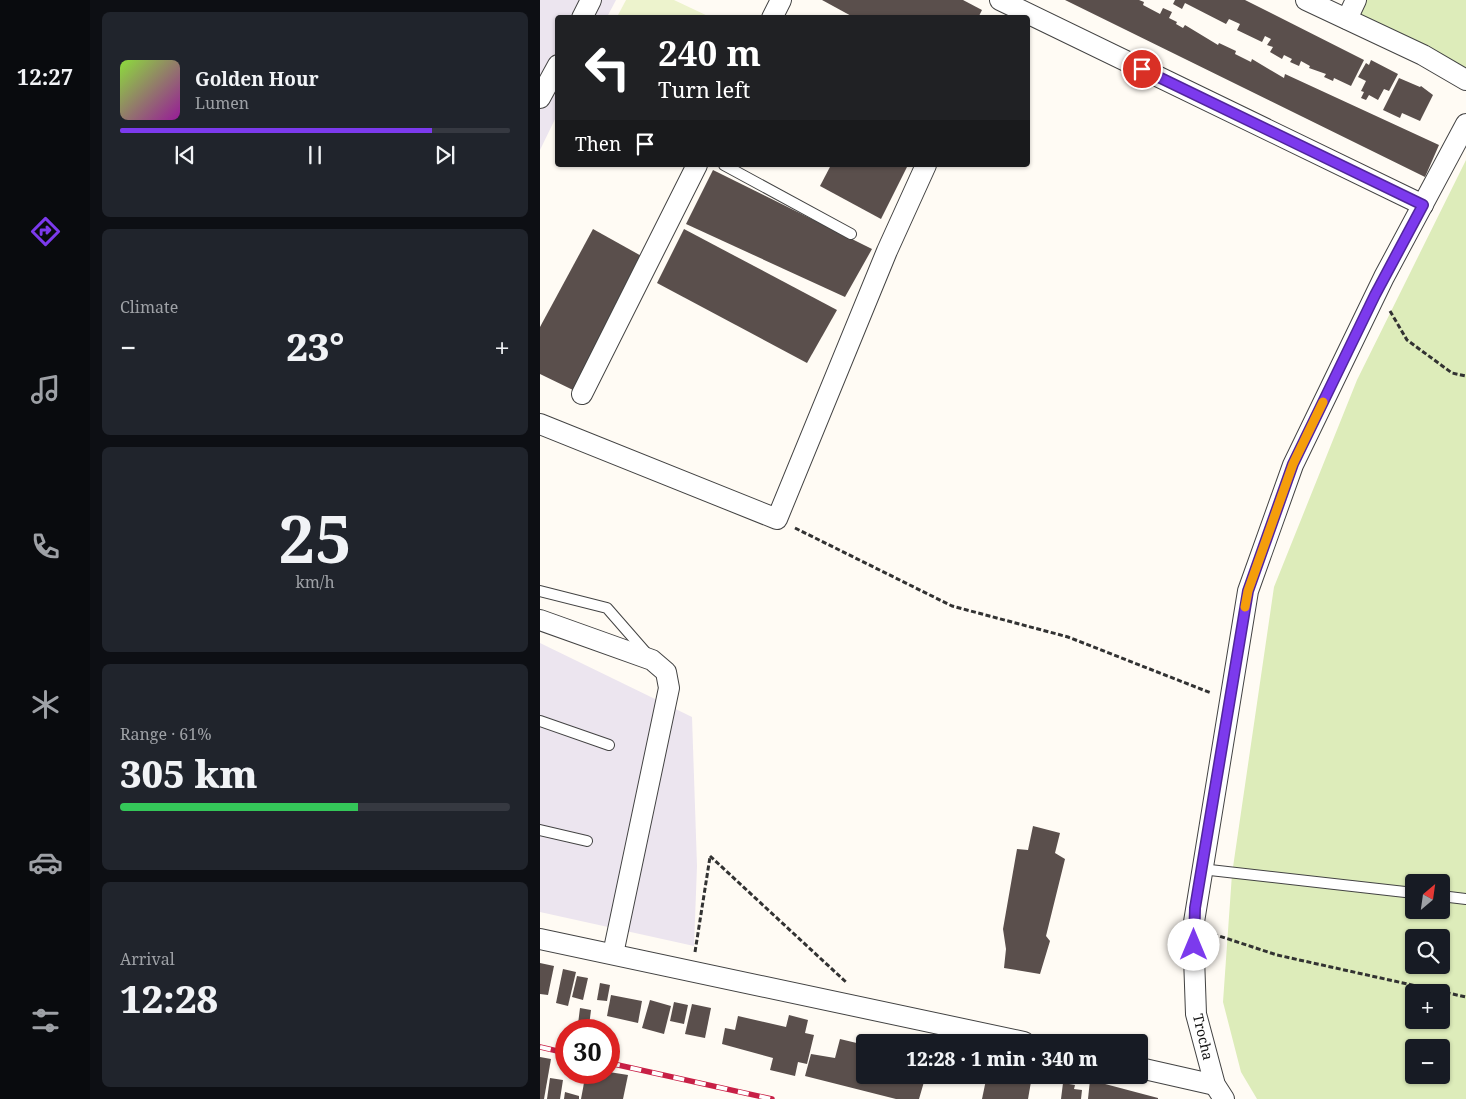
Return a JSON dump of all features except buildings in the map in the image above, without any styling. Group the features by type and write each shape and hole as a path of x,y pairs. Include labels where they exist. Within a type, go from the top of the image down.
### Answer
{"street":[{"path":"584,15 591,0"},
{"path":"773,15 780,0"},
{"path":"995,15 1001,0 1423,205"},
{"path":"1306,0 1423,55 1466,80"},
{"path":"1346,19 1356,0"},
{"path":"540,98 555,70"},
{"name":"Trocha","path":"1219,1092 1196,1014 1193,928 1248,591 1290,474 1375,295 1466,124"},
{"path":"582,394 697,167"},
{"path":"540,424 777,518 887,251 925,167"},
{"path":"540,620 652,660 666,672 670,688 612,954"},
{"path":"540,939 986,1034"},
{"path":"1148,1070 1219,1092"}],"lane":[{"path":"728,167 851,234"},
{"path":"540,591 607,608 652,660"},
{"path":"540,721 609,745"},
{"path":"540,830 587,840"},
{"path":"1202,869 1405,892"},
{"path":"1450,897 1466,899"}],"path":[{"path":"1375,295 1384,299 1407,340 1452,373 1466,376"},
{"path":"777,518 952,606 1068,637 1230,701"},
{"path":"691,971 710,856 848,983"},
{"path":"1193,928 1277,955 1466,997"}],"shaded area":[{"path":"540,0 616,0 608,15 555,15 555,119 540,150"},
{"path":"540,643 692,717 697,866 694,946 540,912"}],"green space":[{"path":"626,0 674,0 706,15 618,15"},
{"path":"1358,0 1466,0 1466,80 1347,19"},
{"path":"1466,160 1466,1099 1257,1099 1241,1072 1223,1002 1232,874 1274,587 1357,380"}],"railway":[{"path":"540,1047 555,1050"},
{"path":"620,1065 772,1099"}],"slow traffic":[{"path":"1245,607 1248,591 1293,464 1323,402"}],"route":[{"path":"1142,69 1423,205 1384,277 1293,464 1248,591 1195,908 1194,945"}]}
